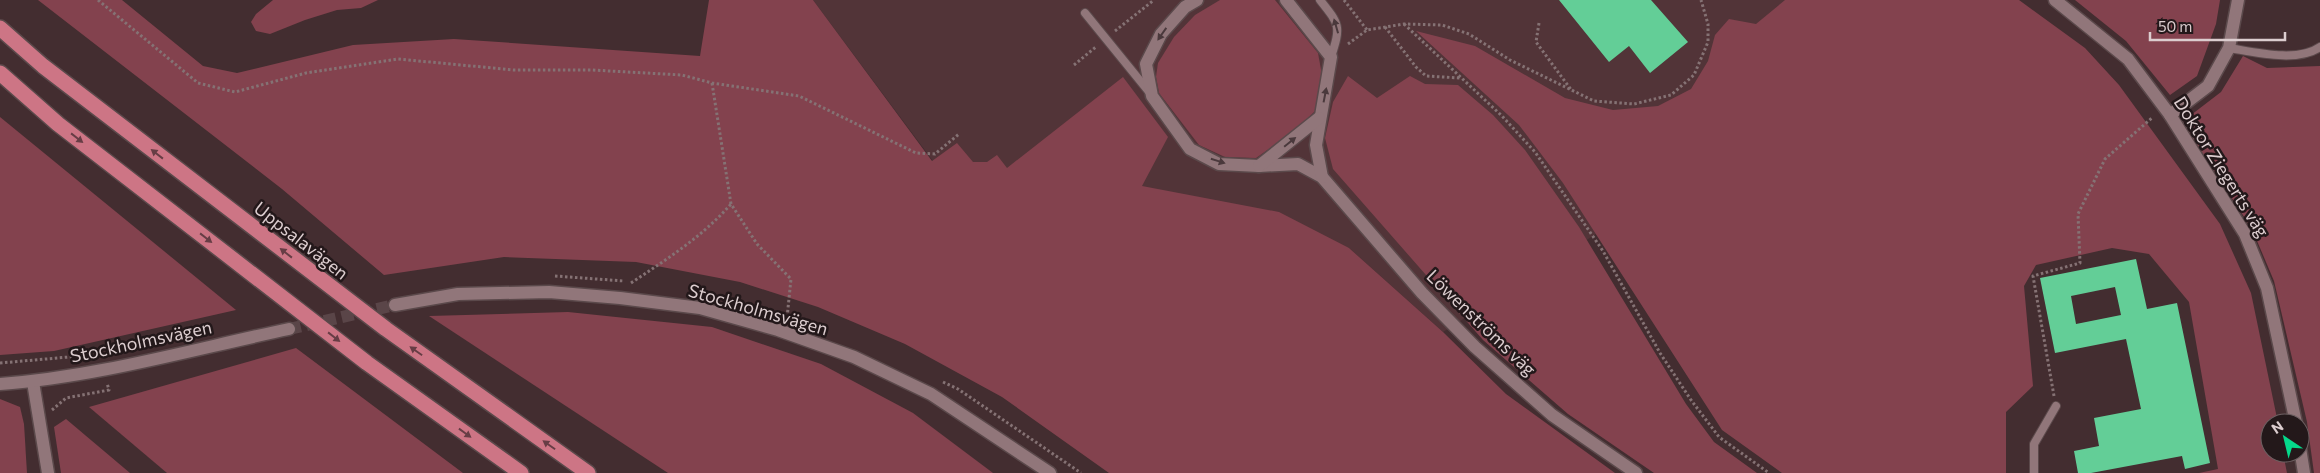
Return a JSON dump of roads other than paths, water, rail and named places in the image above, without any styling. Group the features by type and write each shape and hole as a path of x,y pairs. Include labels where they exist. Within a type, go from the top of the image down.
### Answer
{"highway":[{"path":"0,22 43,66"},
{"name":"Uppsalavägen","path":"0,28 43,66 386,329 588,473"},
{"path":"0,73 58,124"},
{"path":"0,80 367,363 521,473"}],"street":[{"name":"Löwenströms väg","path":"1197,0 1185,7 1161,34 1146,64 1152,96 1190,149 1219,164 1260,166 1298,164 1322,177 1422,293 1475,347 1552,415 1636,473"},
{"path":"1286,0 1332,56 1324,104 1319,118 1316,145 1322,177"},
{"name":"Doktor Ziegerts väg","path":"2055,0 2128,59 2167,111 2245,234 2267,288 2294,413"},
{"path":"2167,111 2208,86 2229,48 2238,0"},
{"path":"1260,166 1319,118"},
{"name":"Stockholmsvägen","path":"395,305 458,294 550,292 700,308 778,330 854,357 931,394 1050,473"},
{"name":"Stockholmsvägen","path":"0,384 32,382 104,369 289,329"},
{"path":"32,382 48,473"}],"lane":[{"path":"1320,0 1333,16 1339,33 1332,56"},
{"path":"1085,13 1152,96"},
{"path":"2229,48 2280,56 2315,51 2320,47"},
{"path":"2034,473 2034,444 2056,406"}],"tunnel":[{"path":"289,329 395,305"}]}
